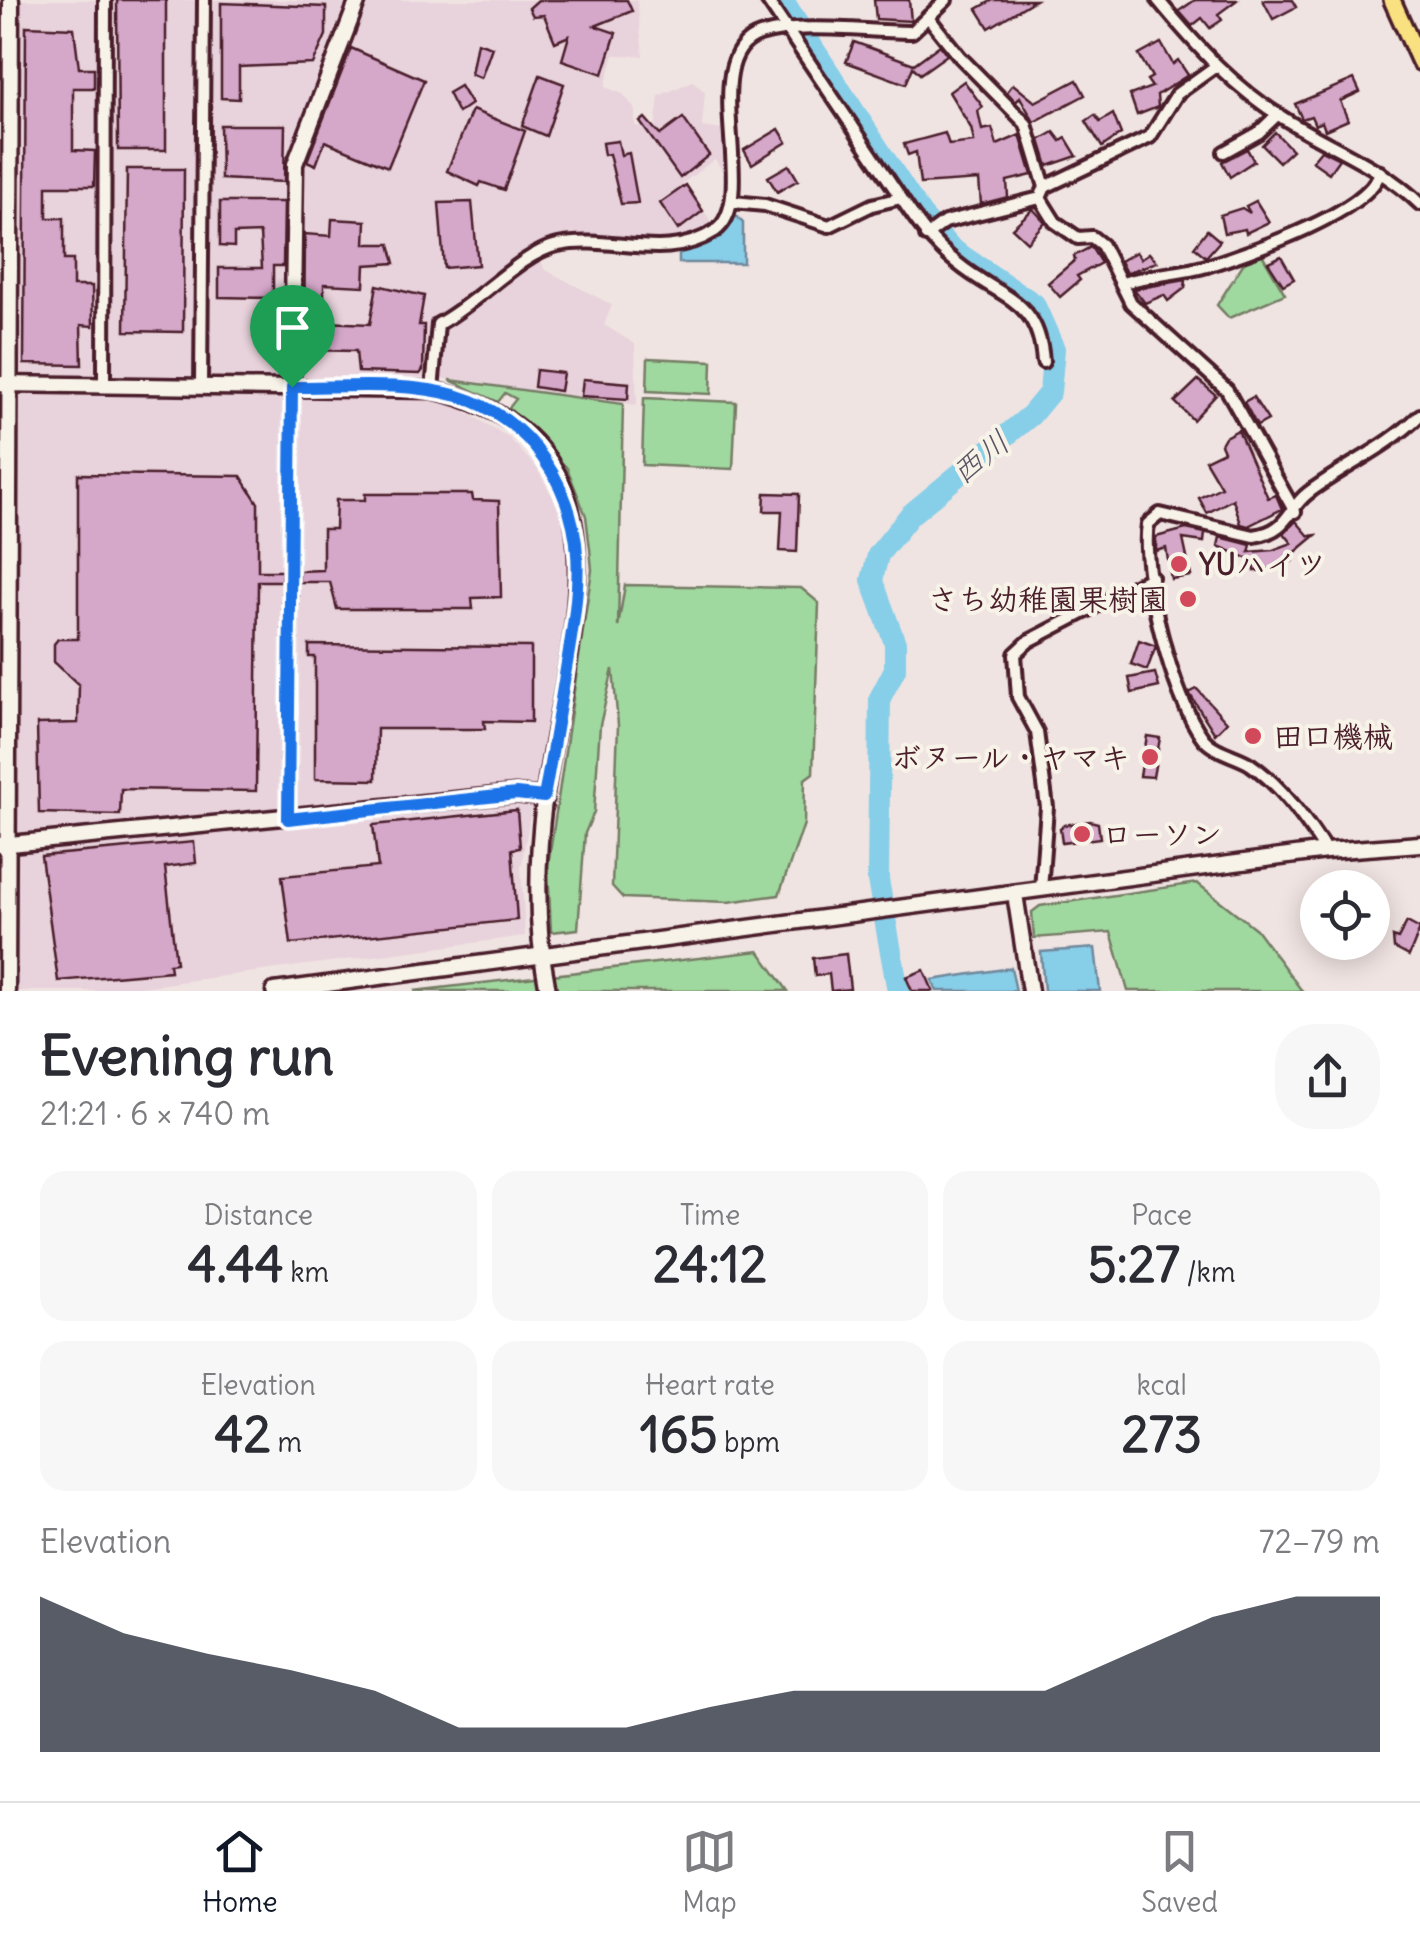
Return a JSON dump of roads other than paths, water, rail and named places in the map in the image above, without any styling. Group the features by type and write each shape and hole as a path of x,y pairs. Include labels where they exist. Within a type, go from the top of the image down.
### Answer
{"main road":[{"path":"1392,0 1420,62"}],"street":[{"path":"7,991 5,170 11,0"},
{"path":"104,384 105,0"},
{"path":"201,386 204,0"},
{"path":"288,819 295,164 358,0"},
{"path":"768,0 793,31 926,236 960,266 1026,309 1042,336 1043,362"},
{"path":"432,390 438,324 484,296 521,262 560,245 667,250 718,229 732,213 733,202 732,73 741,49 751,40 793,31 912,32 946,0"},
{"path":"1158,0 1232,82 1278,114 1380,172 1420,204"},
{"path":"928,17 960,57 1026,124 1042,192 1054,222 1078,238 1092,237 1102,245 1130,302 1227,390 1295,512"},
{"path":"926,236 945,222 1042,192 1150,136 1177,94 1216,66"},
{"path":"1224,152 1258,133 1278,114"},
{"path":"1124,283 1159,272 1204,267 1314,224 1344,210 1377,182 1380,172"},
{"path":"733,202 765,205 829,226 872,206 902,198"},
{"path":"5,384 432,390 481,405 532,442 560,482 575,521 580,588 544,797 536,894 548,991"},
{"path":"1326,851 1311,826 1265,776 1204,740 1174,683 1146,532 1156,516 1210,522 1254,536 1274,530 1295,512 1304,496 1384,446 1420,415"},
{"path":"1041,890 1048,807 1037,732 1018,697 1016,654 1028,640 1128,594 1152,578"},
{"path":"4,844 516,794 544,797"},
{"path":"274,991 1326,851 1420,844"},
{"path":"1015,894 1030,991"}],"water":[{"path":"736,216 743,223 743,263 679,263 679,251 714,237"},
{"path":"1095,948 1100,991 1044,991 1041,952"},
{"path":"1011,968 1016,991 937,991 932,980"}],"waterway":[{"name":"西川","path":"782,0 921,215 950,248 1034,304 1054,349 1050,392 1031,415 910,515 878,555 872,580 895,643 895,669 880,698 878,880 898,991"},
{"path":"0,419 0,430"}],"place":[{"name":"YUハイツ","path":"1179,564"},
{"name":"さち幼稚園果樹園","path":"1188,599"},
{"name":"田口機械","path":"1253,736"},
{"name":"ボヌール・ヤマキ","path":"1150,757"},
{"name":"ローソン","path":"1082,834"}]}
